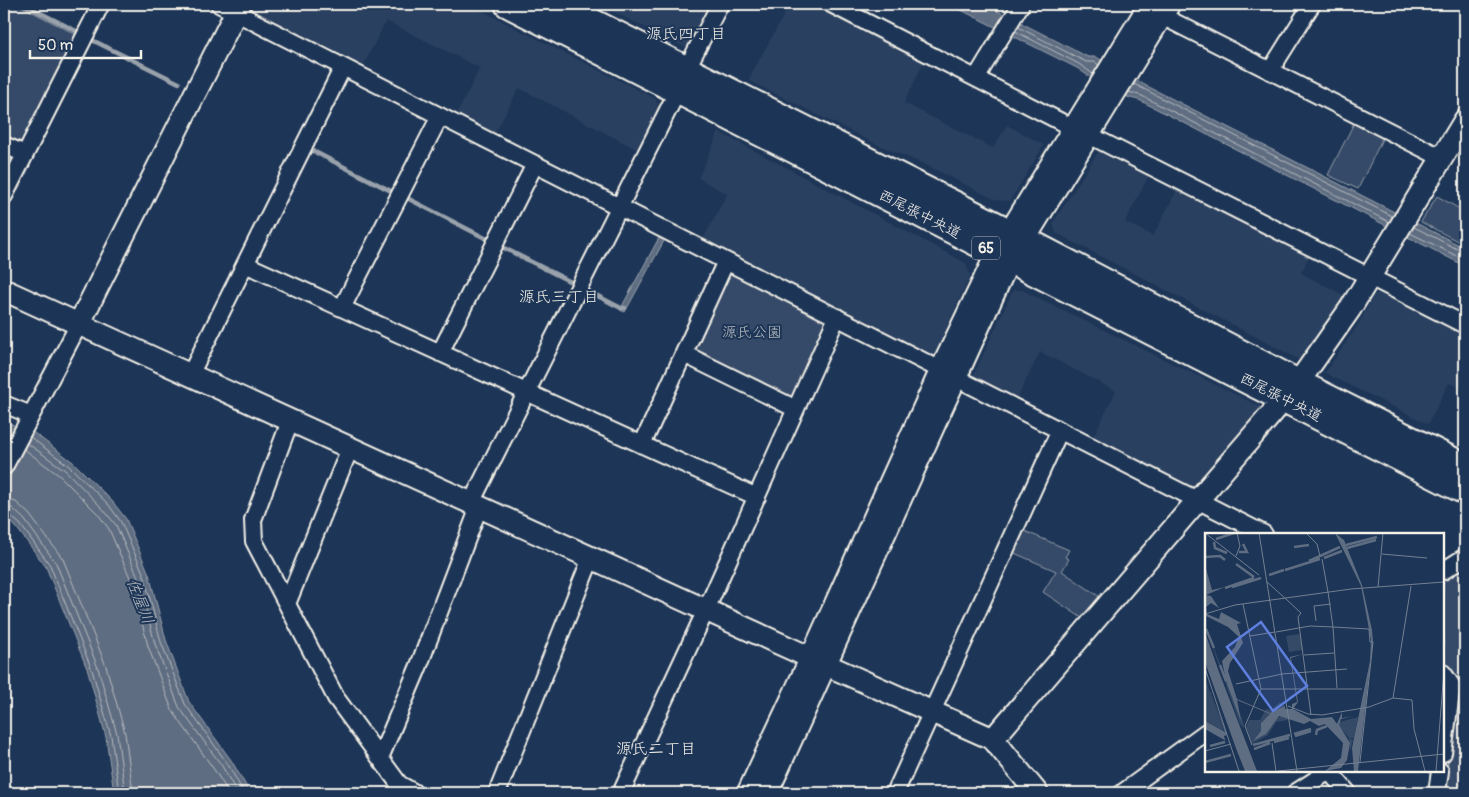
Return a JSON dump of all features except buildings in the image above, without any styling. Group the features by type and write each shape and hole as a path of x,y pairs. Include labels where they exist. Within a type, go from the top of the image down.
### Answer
{"main road":[{"name":"西尾張中央道","path":"508,4 682,80 1010,246 1290,391 1465,491"},
{"name":"西尾張中央道","path":"556,4 682,80"},
{"name":"西尾張中央道","path":"1290,391 1465,467"}],"street":[{"path":"4,196 100,4"},
{"path":"380,758 418,668 475,505 526,392 720,4"},
{"path":"831,4 1465,325"},
{"path":"1270,71 1312,4"},
{"path":"4,467 79,324 232,7 440,116 1262,533"},
{"path":"767,793 818,661 948,374 1010,246 1120,68 1160,8 1270,71 1442,158"},
{"path":"976,78 1018,9"},
{"path":"190,375 343,66"},
{"path":"342,308 440,116"},
{"path":"993,739 1290,391 1371,277 1465,120"},
{"path":"4,145 25,154"},
{"path":"440,353 535,164"},
{"path":"642,445 726,261"},
{"path":"245,264 757,497"},
{"path":"4,290 993,739 1037,793"},
{"path":"621,793 706,610 837,317"},
{"path":"684,354 796,408"},
{"path":"4,404 29,418"},
{"path":"290,420 253,520 254,541 336,698 399,784 415,793"},
{"path":"895,793 1060,430"},
{"path":"287,604 350,448"},
{"path":"1444,570 1465,557"},
{"path":"497,793 591,558"},
{"path":"748,793 818,661"},
{"path":"1444,674 1452,686 1444,746"},
{"path":"1122,793 1205,733"},
{"path":"1295,793 1327,772"},
{"path":"1330,772 1348,793"},
{"path":"1437,793 1440,772"}],"shaded area":[{"path":"259,4 468,4 656,99 659,109 638,150 519,88 493,137 455,117 480,68 386,21 361,70 259,18 256,10"},
{"path":"598,4 710,4 688,46 684,47"},
{"path":"790,4 815,4 925,60 904,103 993,148 1007,125 1044,145 1010,201 996,200 924,164 876,144 748,80"},
{"path":"719,132 966,263 970,276 934,355 928,358 701,243 727,194 698,178"},
{"path":"1105,150 1150,173 1125,222 1153,236 1178,188 1310,254 1301,273 1349,298 1307,358 1298,359 1056,233 1053,223 1098,152"},
{"path":"1013,290 1022,290 1263,408 1195,487 1188,489 1092,439 1116,391 1040,352 1016,401 976,380 974,374"},
{"path":"1383,292 1465,334 1465,390 1449,383 1428,424 1325,373 1358,325 1374,295"}],"green space":[{"path":"4,4 17,4 77,35 23,143 19,144 4,137"},
{"path":"1355,121 1384,135 1358,189 1328,175"},
{"path":"1437,196 1465,212 1465,245 1421,222"},
{"name":"源氏公園","path":"733,273 825,319 827,327 795,398 788,401 696,354 694,347 727,276"},
{"path":"1022,530 1069,550 1065,557 1069,559 1062,571 1100,597 1082,618 1043,592 1056,571 1012,552"},
{"path":"1465,564 1465,793 1444,793 1458,684 1444,663 1444,577"}],"water":[{"path":"949,4 984,4 1088,57 1096,57 1147,86 1465,248 1465,266 1139,100 1115,92 1077,68"},
{"path":"660,236 665,239 625,312 620,310"},
{"name":"佐屋川","path":"4,421 34,433 73,462 112,501 126,519 149,574 166,640 189,702 231,760 249,793 114,793 106,737 88,671 46,567 16,527 4,516"}],"waterway":[{"path":"23,4 78,32"},
{"path":"92,40 179,83"},
{"path":"311,150 391,191"},
{"path":"407,198 487,239"},
{"path":"502,247 571,282"},
{"path":"588,291 621,308 625,308"}],"district":[{"name":"源氏四丁目","path":"686,33"},
{"name":"源氏三丁目","path":"559,296"},
{"name":"源氏二丁目","path":"656,748"}]}
